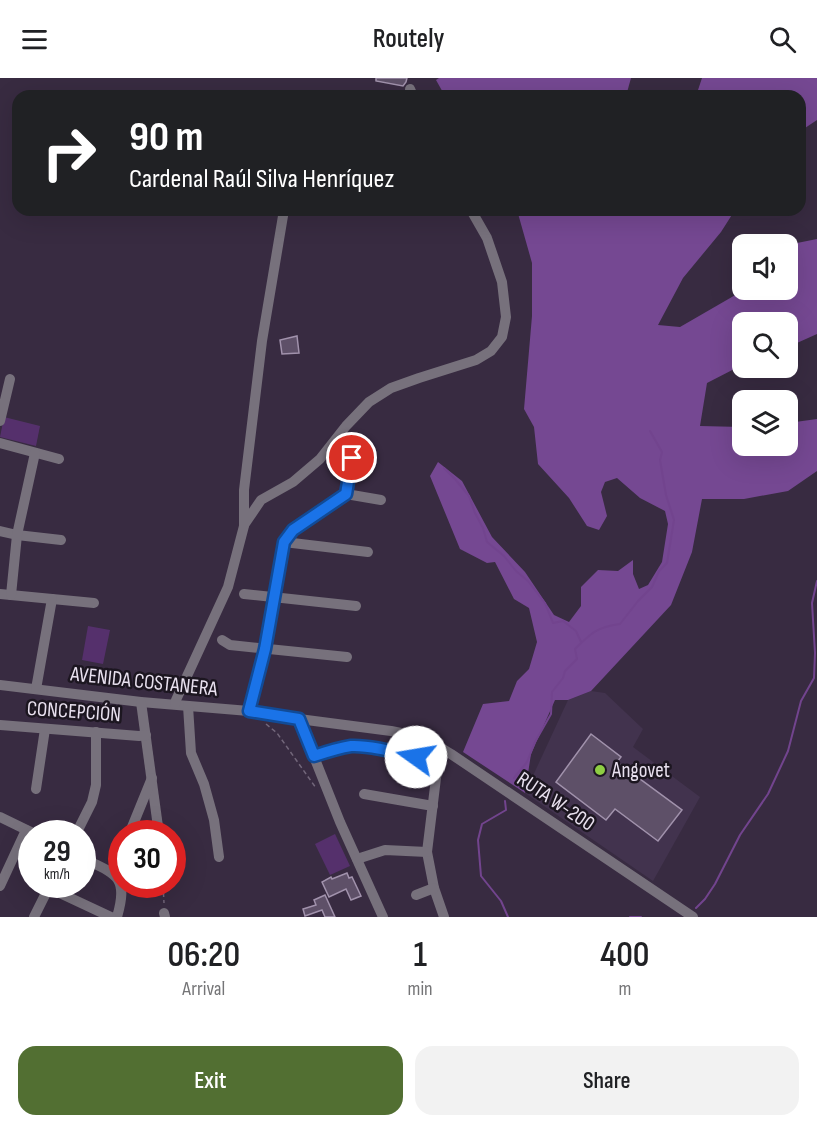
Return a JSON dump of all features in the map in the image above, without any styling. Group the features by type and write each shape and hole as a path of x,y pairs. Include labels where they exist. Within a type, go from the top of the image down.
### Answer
{"street":[{"path":"175,704 228,587 244,525 244,490 262,341 283,216"},
{"path":"244,525 261,500 293,482 320,459 369,402 391,388 476,360 491,351 502,337 506,318 502,282 487,238 474,216"},
{"path":"0,421 10,379"},
{"path":"0,443 59,459"},
{"path":"35,453 5,595 94,603"},
{"path":"346,494 352,458"},
{"path":"244,490 261,500"},
{"path":"249,711 265,649 284,542 293,530 346,494 381,500"},
{"path":"0,531 61,540"},
{"path":"284,542 368,552"},
{"path":"244,594 356,606"},
{"path":"36,689 52,599"},
{"path":"222,640 230,645 347,657"},
{"name":"AVENIDA COSTANERA","path":"0,686 141,702 249,711 391,731"},
{"path":"141,702 157,820"},
{"path":"188,706 191,753 204,784 214,820 219,857"},
{"path":"299,719 340,822 382,915 370,917"},
{"name":"CONCEPCIÓN","path":"0,725 146,735"},
{"path":"36,789 45,729"},
{"name":"RUTA W-200","path":"391,731 416,736 451,754 693,917"},
{"path":"83,820 92,802 96,785 96,732"},
{"path":"314,756 334,749 353,746 402,753 431,761 437,770 427,852 434,888 444,917"},
{"path":"135,820 152,778"},
{"path":"364,794 433,806"},
{"path":"0,817 18,826"},
{"path":"357,859 385,850 427,852"},
{"path":"0,886 18,854"},
{"path":"96,865 111,872 122,889 117,917"},
{"path":"416,895 434,888"},
{"path":"34,917 44,898"},
{"path":"72,898 111,917"}],"path":[{"path":"267,725 277,733 321,795"},
{"path":"163,898 164,915"}],"shaded area":[{"path":"439,78 631,78 628,90 442,90 436,80"},
{"path":"702,78 817,78 817,120 806,127 806,90 698,90"},
{"path":"519,216 731,216 683,278 658,325 680,327 732,297 732,300 798,300 798,243 817,239 817,334 798,343 798,312 732,312 732,370 707,383 700,426 732,427 732,456 798,456 798,422 817,419 817,471 788,491 744,499 702,499 692,552 671,605 591,691 568,700 555,700 531,754 525,793 463,752 483,704 509,701 517,681 529,669 537,642 529,608 514,599 495,562 487,563 460,549 430,476 438,462 462,481 492,537 525,572 554,615 569,622 581,606 581,587 598,570 618,571 633,560 633,574 639,589 648,585 662,562 668,524 665,511 640,498 617,478 605,482 601,492 607,516 599,530 587,526 569,498 538,464 534,427 524,409 532,316 532,263"},
{"path":"4,417 40,426 36,446 0,437"},
{"path":"88,626 110,630 103,664 82,660"},
{"name":"Angovet","path":"591,691 605,693 643,729 633,747 700,797 653,881 525,793 568,700"},
{"path":"335,834 350,866 330,875 315,844"}],"building":[{"path":"376,78 407,78 403,86 376,81"},
{"path":"297,336 299,353 282,354 280,340"},
{"path":"591,734 621,757 617,762 682,810 658,841 615,809 606,820 556,782"},
{"path":"347,873 349,878 352,877 361,896 351,900 346,889 329,897 322,882"},
{"path":"325,895 335,917 325,917 322,910 305,916 303,909 316,905 314,900"}],"waterway":[{"path":"514,778 527,762 551,714 552,692 563,678 565,671 577,659 575,649 595,632 620,624 652,587 659,571 667,563 674,520 666,495 660,460 662,452 650,431"},
{"path":"444,468 469,496 487,542 528,581 545,603 553,623 563,621 576,631 581,642"},
{"path":"696,908 715,884 740,835 768,794 788,751 801,701 814,678 812,603 817,581"},
{"path":"505,801 506,810 482,824 478,840 481,876 501,901 508,917"},
{"path":"630,917 641,917"}],"place":[{"name":"Angovet","path":"600,770"}],"route":[{"path":"352,458 346,494 293,530 284,542 265,649 249,711 299,719 314,756 334,749 353,746 416,757"}]}
